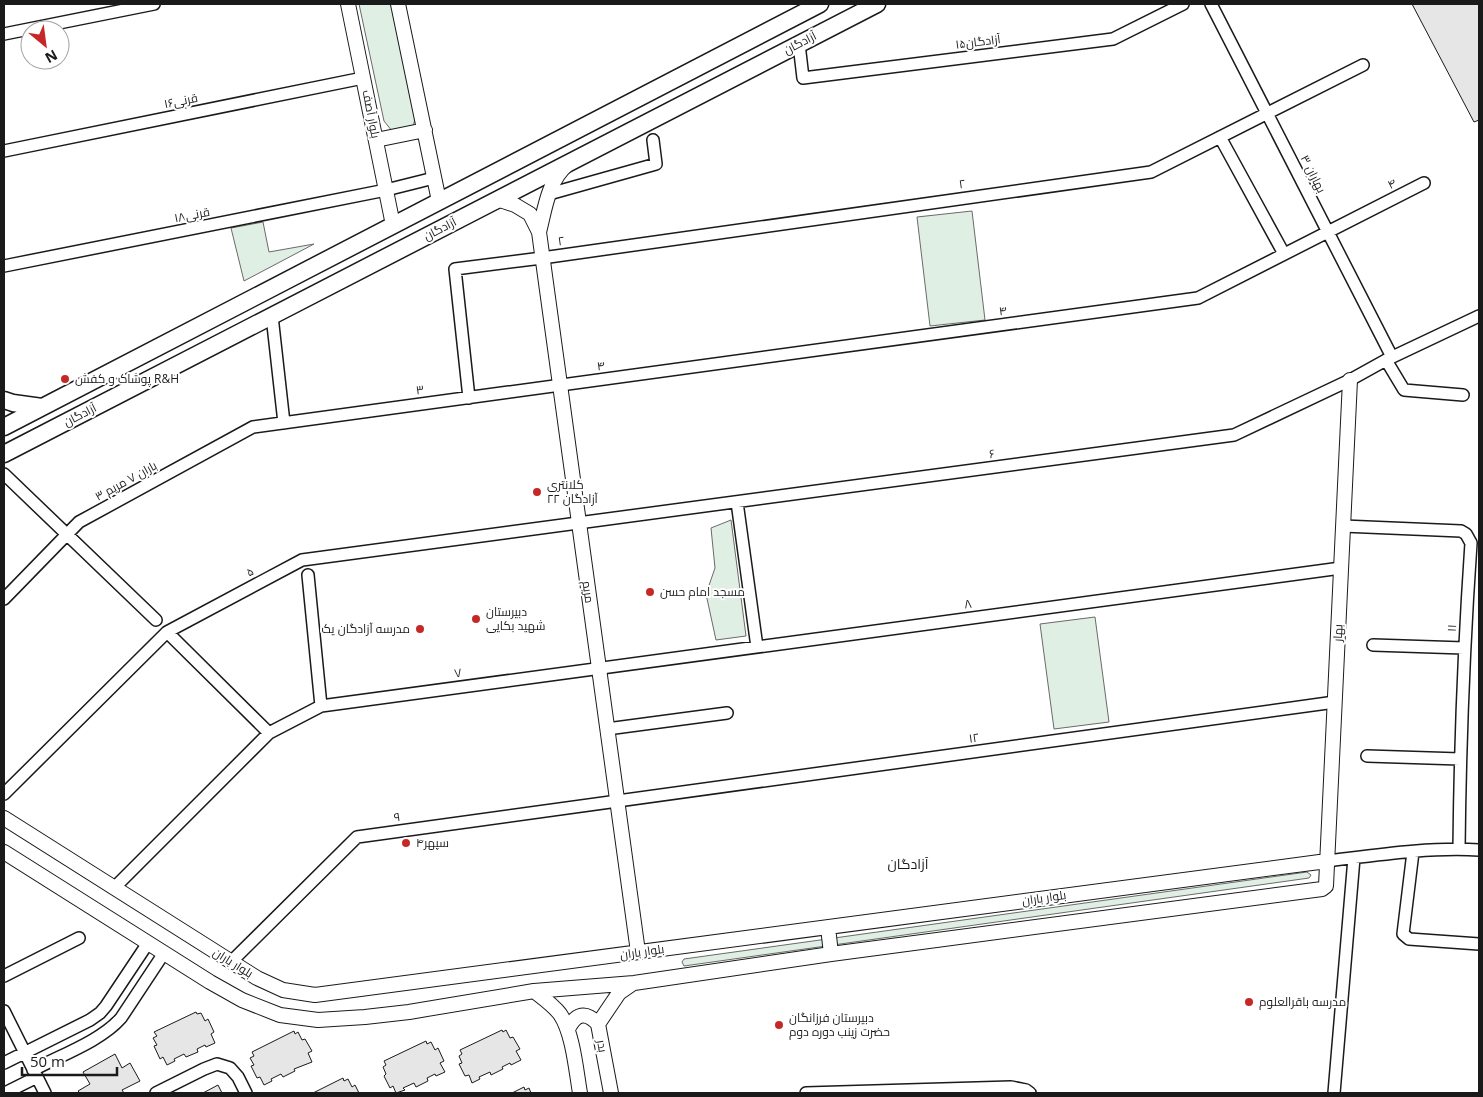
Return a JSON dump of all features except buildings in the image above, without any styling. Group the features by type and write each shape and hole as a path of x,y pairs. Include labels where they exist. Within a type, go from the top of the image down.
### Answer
{"main road":[{"name":"آزادگان","path":"4,427 820,4"},
{"name":"آزادگان","path":"4,454 877,4"},
{"path":"4,400 42,407"}],"street":[{"path":"4,34 154,4"},
{"name":"بلوار آصف","path":"348,4 393,225"},
{"path":"398,4 439,201"},
{"name":"آزادگان۱۵","path":"799,44 803,78 1112,39 1183,4"},
{"name":"بهاران ۳","path":"1210,4 1328,232 1404,390 1463,395"},
{"name":"۲","path":"469,398 455,269 1151,172 1363,65"},
{"name":"قرنی۱۶","path":"4,151 364,78"},
{"path":"376,140 425,130"},
{"path":"1220,137 1284,254"},
{"path":"549,194 656,164 653,140"},
{"path":"539,232 551,186 560,171 573,160"},
{"name":"قرنی۱۸","path":"4,266 386,190 434,178"},
{"name":"۴","path":"560,386 1198,298 1424,183"},
{"path":"485,206 500,200 515,205 530,214 539,232"},
{"name":"مریم","path":"539,232 638,952"},
{"path":"272,316 284,422"},
{"name":"۶","path":"579,523 1234,435 1350,380 1389,358 1479,316"},
{"name":"بهار","path":"831,954 1322,889 1326,886 1350,380"},
{"name":"۳","path":"284,422 560,386"},
{"name":"باران ۷ مریم ۳","path":"4,599 79,522 253,427 284,422"},
{"path":"4,474 156,620"},
{"path":"736,502 757,646"},
{"name":"۵","path":"4,794 167,632 302,560 579,523"},
{"name":"۱۱","path":"1343,526 1461,531 1466,534 1471,543 1464,648 1459,849"},
{"name":"۸","path":"599,668 1341,568"},
{"path":"114,888 269,734 321,706 308,575"},
{"path":"1467,604 1479,605"},
{"path":"167,632 269,734"},
{"path":"1373,644 1464,648"},
{"name":"۷","path":"321,706 599,668"},
{"name":"۱۲","path":"617,800 1335,702"},
{"path":"607,729 727,713"},
{"path":"1367,756 1460,759"},
{"name":"۹","path":"231,962 357,837 617,800"},
{"name":"بلوار باران","path":"4,818 257,978 283,990 315,995 1327,861"},
{"path":"1327,861 1413,852 1459,849 1479,850"},
{"path":"4,852 210,982 242,1000 280,1015 318,1020 409,1012 534,992 634,983 831,954 828,927"},
{"path":"1413,852 1404,934 1409,940 1479,944"},
{"path":"1334,1093 1354,858"},
{"path":"4,976 79,938"},
{"path":"4,1063 90,1020 100,1013 148,943"},
{"path":"5,1093 35,1073 113,1028 122,1018 164,953"},
{"name":"بدر","path":"610,1093 598,1024 618,993 634,983"},
{"path":"534,992 546,1000 560,1014 568,1029 580,1093"},
{"path":"4,1011 45,1093"},
{"path":"568,1029 573,1020 581,1015 591,1017 598,1024"},
{"path":"156,1093 217,1064 230,1068 238,1077 246,1093"},
{"path":"806,1093 906,1092 1011,1087 1026,1090 1030,1093"}],"green space":[{"path":"359,4 395,4 417,110 413,127 392,131 384,121"},
{"path":"972,211 985,320 930,326 917,217"},
{"path":"263,222 269,252 314,244 244,281 231,228"},
{"path":"731,520 746,636 716,640 706,594 715,568 711,528"},
{"path":"1095,617 1109,722 1054,729 1040,624"},
{"path":"1307,872 1311,875 1309,878 684,966 682,962 684,959"}],"place":[{"name":"پوشاک و کفش R&H","path":"65,379"},
{"name":"کلانتری ۲۲ آزادگان","path":"537,492"},
{"name":"مسجد امام حسن","path":"650,592"},
{"name":"دبیرستان شهید بکایی","path":"476,619"},
{"name":"مدرسه آزادگان یک","path":"420,629"},
{"name":"سپهر۴","path":"406,843"},
{"name":"مدرسه باقرالعلوم","path":"1249,1002"},
{"name":"دبیرستان فرزانگان حضرت زینب دوره دوم","path":"779,1025"}],"district":[{"name":"آزادگان","path":"908,864"}]}
